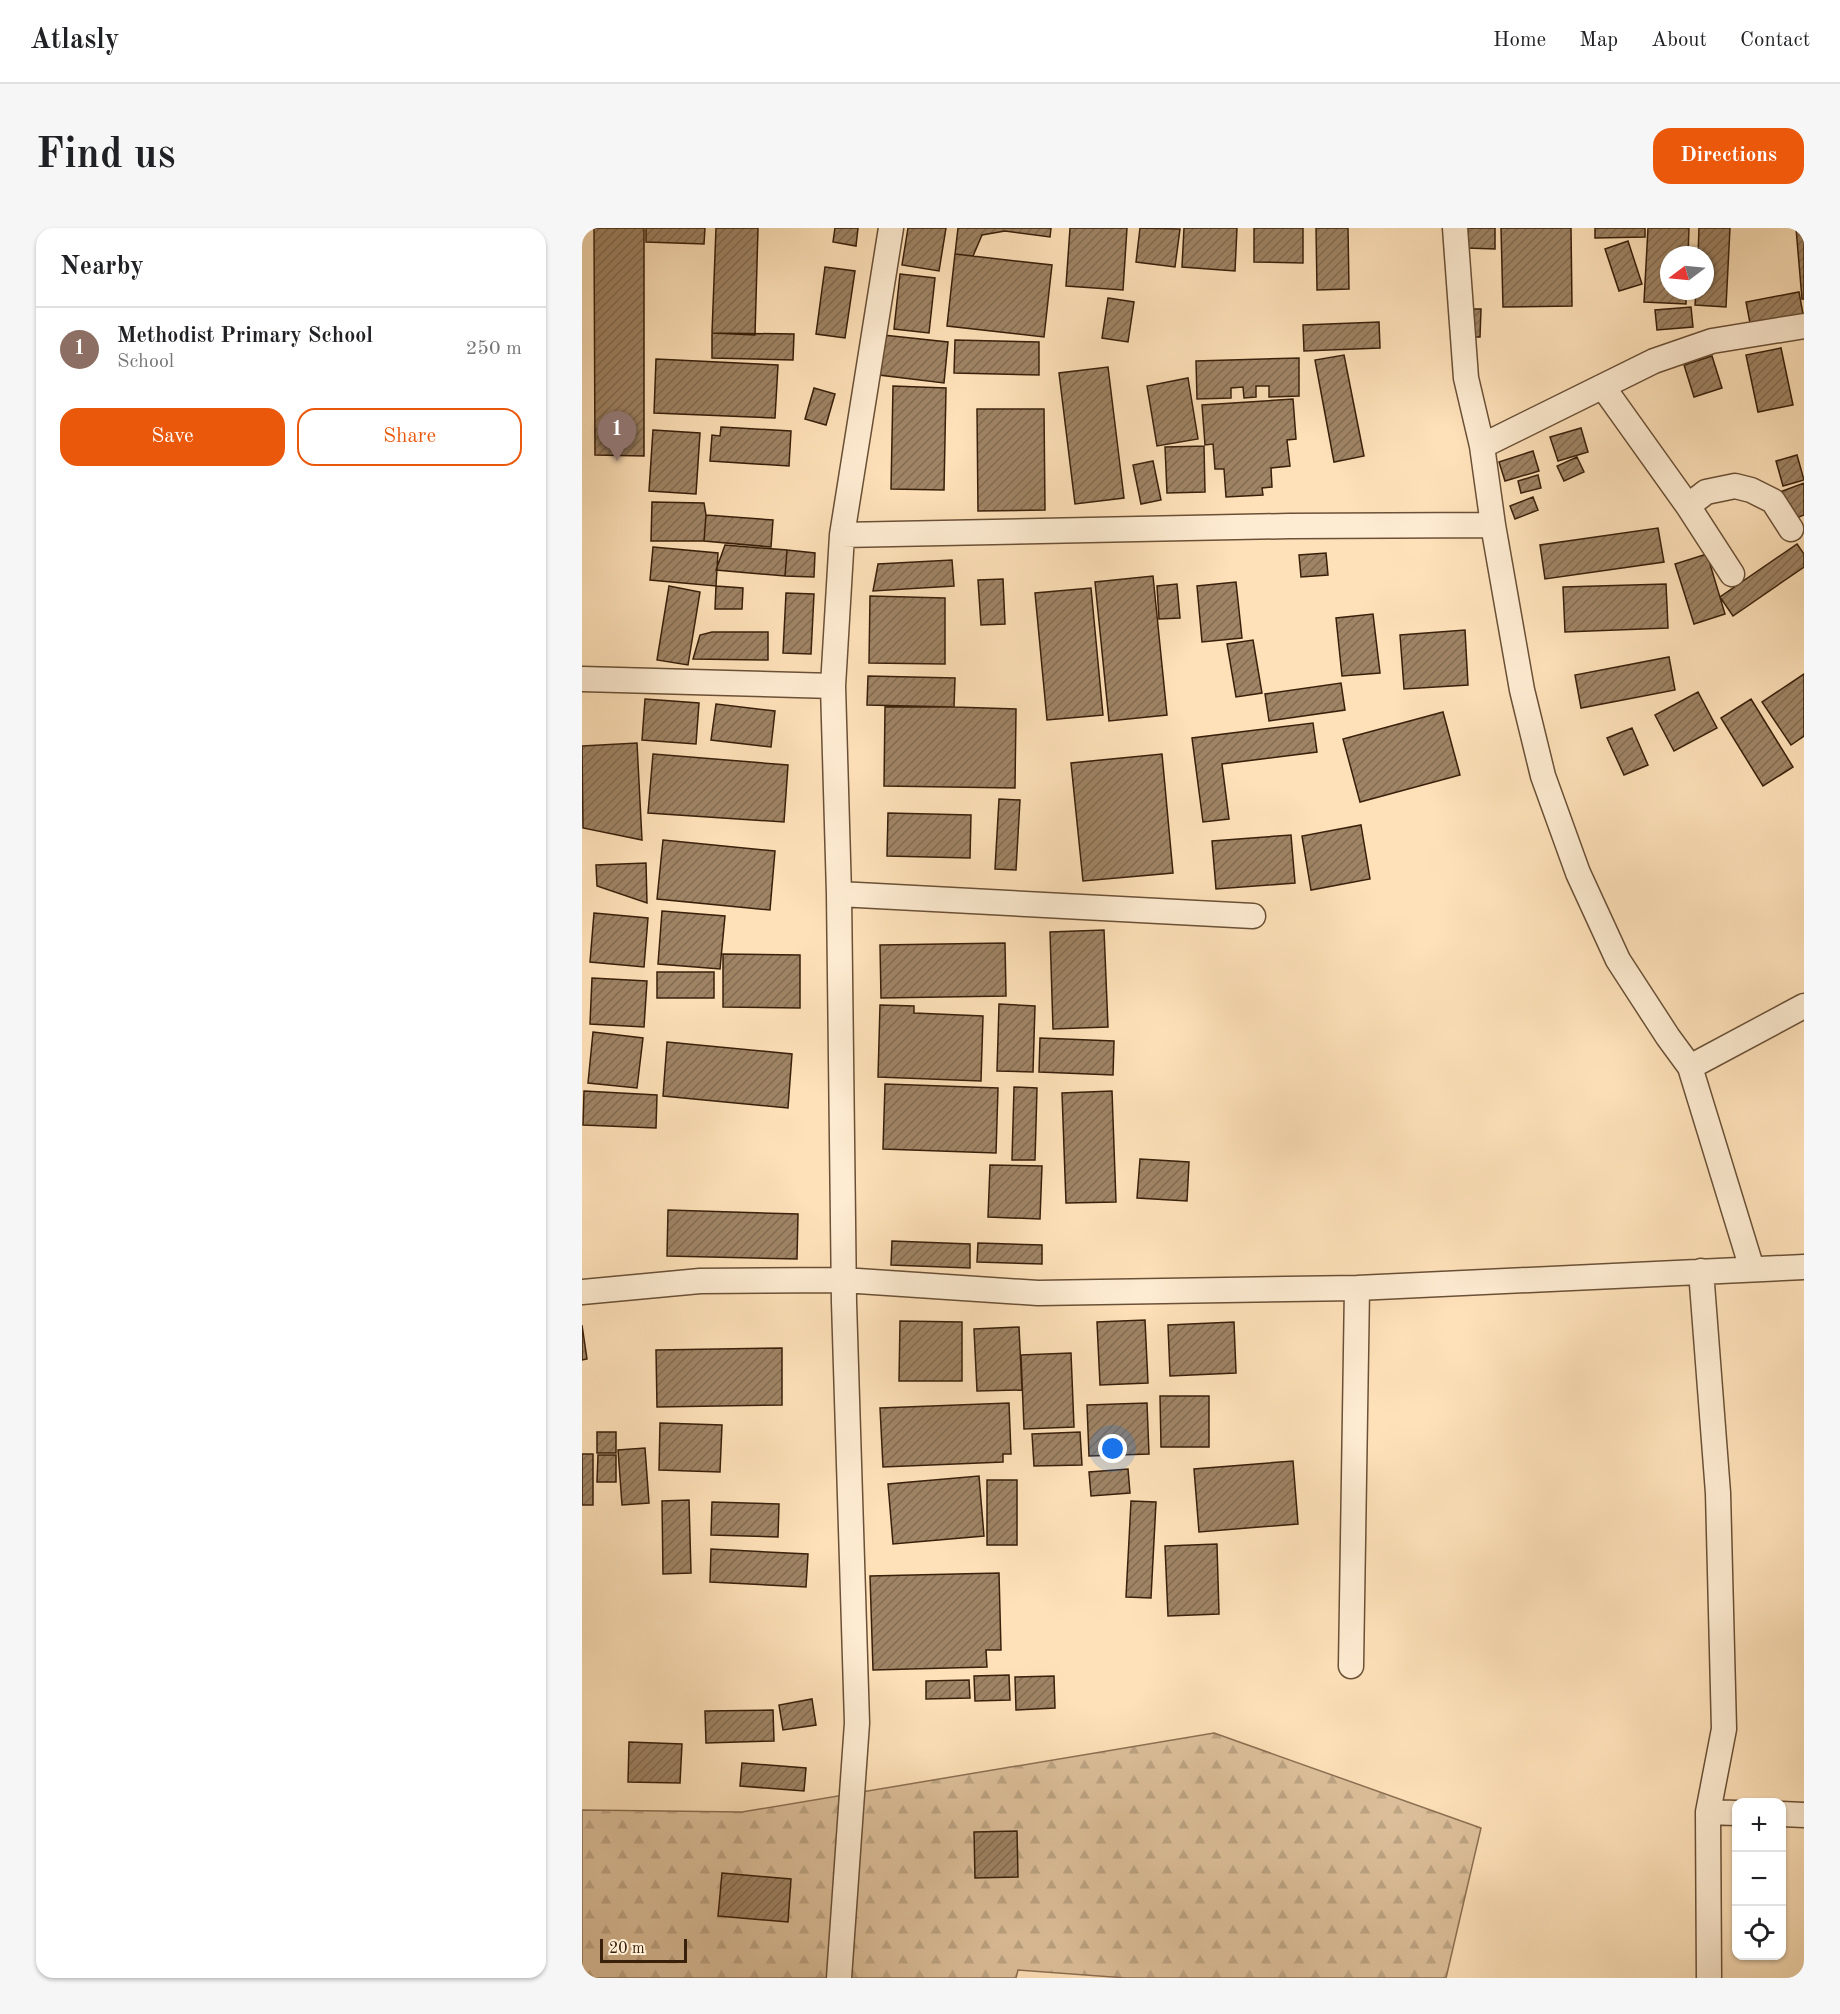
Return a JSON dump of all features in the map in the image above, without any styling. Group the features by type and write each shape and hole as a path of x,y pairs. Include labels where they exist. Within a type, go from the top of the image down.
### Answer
{"street":[{"path":"839,1978 858,1723 843,1280 839,894 833,686 842,535 891,228"},
{"path":"1455,228 1466,378 1482,446 1493,525 1522,690 1543,776 1578,873 1618,960 1690,1067 1752,1269"},
{"path":"1482,446 1654,362 1712,341 1804,326"},
{"path":"1603,387 1688,506 1732,574"},
{"path":"1688,506 1706,492 1735,486 1751,490 1773,501 1791,529"},
{"path":"842,535 1289,526 1493,525"},
{"path":"582,679 833,686"},
{"path":"839,894 1253,916"},
{"path":"1690,1067 1804,1006"},
{"path":"582,1292 700,1281 843,1280 1038,1293 1357,1288 1701,1270 1804,1267"},
{"path":"1701,1270 1718,1493 1724,1729 1707,1812 1709,1978"},
{"path":"1351,1666 1357,1288"},
{"path":"1707,1812 1732,1813"},
{"path":"1786,1814 1804,1815"}],"green space":[{"path":"1214,1733 1481,1828 1446,1978 1126,1978 1018,1970 1016,1978 582,1978 582,1810 742,1812"}],"building":[{"path":"594,228 644,228 644,456 595,455"},
{"path":"646,228 705,228 704,244 646,242"},
{"path":"716,228 758,228 755,335 712,333"},
{"path":"835,228 858,228 856,246 833,242"},
{"path":"908,228 946,228 939,271 902,265"},
{"path":"958,228 1051,228 1050,237 1005,231 982,235 973,256 955,254"},
{"path":"1070,228 1127,228 1123,290 1066,286"},
{"path":"1140,228 1180,229 1175,267 1136,262"},
{"path":"1184,228 1237,228 1235,271 1182,267"},
{"path":"1254,228 1303,228 1303,263 1254,262"},
{"path":"1316,228 1348,228 1349,289 1317,290"},
{"path":"1468,228 1495,228 1495,249 1467,248"},
{"path":"1501,228 1571,228 1572,306 1503,307"},
{"path":"1595,228 1645,228 1645,237 1595,238"},
{"path":"1648,228 1689,228 1688,246 1660,246 1660,300 1686,300 1686,304 1644,302"},
{"path":"1699,228 1730,228 1726,307 1695,305 1695,300 1714,300 1714,246 1698,246"},
{"path":"1796,228 1804,228 1804,299 1802,299"},
{"path":"1628,241 1642,284 1619,291 1605,249"},
{"path":"955,254 1052,265 1044,337 947,326"},
{"path":"825,267 855,271 845,338 816,334"},
{"path":"900,274 935,278 929,333 894,329"},
{"path":"1799,292 1803,314 1750,323 1746,302"},
{"path":"1108,298 1134,302 1128,342 1102,338"},
{"path":"1691,307 1693,327 1657,330 1655,310"},
{"path":"1470,309 1481,309 1480,337 1470,337"},
{"path":"1379,322 1380,348 1304,351 1303,325"},
{"path":"712,333 794,334 793,360 712,358"},
{"path":"883,335 948,342 944,383 879,375"},
{"path":"955,340 1039,342 1039,375 954,373"},
{"path":"1781,348 1793,405 1758,412 1746,355"},
{"path":"1344,355 1364,456 1334,462 1315,360"},
{"path":"1712,356 1722,388 1694,397 1684,365"},
{"path":"1299,358 1299,396 1269,397 1269,386 1256,386 1256,397 1244,398 1243,387 1231,388 1231,398 1197,399 1196,361"},
{"path":"656,359 778,365 775,418 654,413"},
{"path":"1108,367 1124,498 1075,504 1059,373"},
{"path":"1188,378 1198,439 1157,446 1147,386"},
{"path":"893,386 946,388 944,490 891,489"},
{"path":"814,388 835,394 826,425 805,419"},
{"path":"1293,399 1296,439 1287,440 1290,466 1271,468 1272,487 1262,488 1263,495 1226,497 1224,469 1215,469 1213,444 1205,445 1202,405"},
{"path":"977,409 1044,409 1045,510 978,511"},
{"path":"721,427 791,431 789,466 710,461 712,435 720,436"},
{"path":"1581,428 1588,452 1558,461 1550,437"},
{"path":"653,430 700,433 696,494 649,491"},
{"path":"1204,446 1205,492 1167,493 1165,447"},
{"path":"1533,451 1539,471 1505,481 1499,462"},
{"path":"1797,455 1804,480 1783,486 1776,461"},
{"path":"1577,457 1584,472 1564,481 1557,466"},
{"path":"1153,461 1161,500 1141,504 1133,465"},
{"path":"1538,475 1541,488 1521,493 1518,481"},
{"path":"1804,483 1804,515 1791,520 1780,492"},
{"path":"1533,497 1538,510 1515,519 1510,506"},
{"path":"652,502 704,503 706,515 704,541 651,541"},
{"path":"706,515 773,520 771,547 704,541"},
{"path":"1658,528 1664,562 1545,579 1540,545"},
{"path":"1797,544 1804,554 1804,567 1733,616 1720,597"},
{"path":"725,545 787,550 785,576 716,570"},
{"path":"653,547 718,553 716,586 650,580"},
{"path":"787,550 815,553 814,577 785,576"},
{"path":"1326,553 1328,575 1301,577 1299,555"},
{"path":"1707,554 1725,614 1694,624 1675,564"},
{"path":"952,560 954,586 873,591 878,564"},
{"path":"1153,576 1167,715 1109,721 1095,582"},
{"path":"1003,579 1005,624 981,625 978,580"},
{"path":"1236,582 1242,638 1202,642 1197,586"},
{"path":"1177,584 1180,618 1159,619 1157,586"},
{"path":"1666,584 1668,628 1565,632 1563,587"},
{"path":"669,586 700,592 688,665 657,660"},
{"path":"716,586 743,588 742,609 715,609"},
{"path":"1091,588 1103,715 1047,720 1035,593"},
{"path":"786,593 814,594 811,654 783,653"},
{"path":"870,596 945,598 945,664 869,663"},
{"path":"1373,614 1380,673 1342,676 1336,618"},
{"path":"1465,630 1468,685 1404,689 1400,635"},
{"path":"712,632 768,632 768,660 693,659 700,635"},
{"path":"1253,640 1262,693 1236,697 1227,644"},
{"path":"1669,657 1675,690 1581,708 1575,675"},
{"path":"1804,674 1804,736 1791,745 1762,702"},
{"path":"868,676 955,678 954,707 867,705"},
{"path":"1341,683 1345,710 1269,721 1265,694"},
{"path":"1698,692 1717,728 1674,751 1655,715"},
{"path":"645,699 699,703 696,744 642,740"},
{"path":"1751,699 1793,767 1763,786 1721,718"},
{"path":"716,704 775,711 771,747 711,740"},
{"path":"885,707 1016,709 1015,788 884,786"},
{"path":"1443,712 1460,775 1360,802 1343,739"},
{"path":"1313,723 1317,752 1222,764 1229,819 1203,822 1192,738"},
{"path":"1632,728 1648,765 1624,775 1607,738"},
{"path":"637,743 642,840 583,828 582,746"},
{"path":"653,754 788,765 784,822 648,813"},
{"path":"1162,754 1173,873 1083,881 1071,763"},
{"path":"999,799 1020,800 1016,870 995,869"},
{"path":"888,813 971,815 970,858 887,856"},
{"path":"1361,825 1370,879 1311,890 1302,836"},
{"path":"1291,835 1295,883 1216,889 1212,841"},
{"path":"663,840 775,851 770,910 657,899"},
{"path":"646,863 647,903 597,886 596,865"},
{"path":"662,911 725,916 720,969 658,964"},
{"path":"594,913 648,918 644,967 590,962"},
{"path":"1104,930 1108,1027 1053,1029 1050,932"},
{"path":"1005,943 1006,996 881,998 880,945"},
{"path":"723,954 800,955 800,1008 723,1007"},
{"path":"657,972 714,972 714,998 657,998"},
{"path":"592,978 647,981 644,1027 590,1024"},
{"path":"999,1004 1035,1006 1033,1072 997,1071"},
{"path":"880,1005 914,1006 914,1013 983,1016 981,1081 878,1077"},
{"path":"593,1032 643,1038 637,1088 588,1083"},
{"path":"1040,1038 1114,1041 1113,1075 1039,1072"},
{"path":"667,1042 792,1054 788,1108 663,1096"},
{"path":"885,1084 998,1088 996,1153 883,1149"},
{"path":"1014,1087 1037,1088 1035,1160 1012,1160"},
{"path":"584,1091 657,1095 656,1128 583,1125"},
{"path":"1112,1091 1116,1202 1066,1203 1062,1093"},
{"path":"1140,1159 1189,1162 1187,1201 1137,1198"},
{"path":"990,1165 1042,1166 1040,1219 988,1217"},
{"path":"668,1210 798,1214 797,1259 667,1256"},
{"path":"892,1241 970,1244 970,1268 891,1265"},
{"path":"978,1243 1042,1245 1042,1264 977,1262"},
{"path":"1145,1320 1148,1383 1100,1385 1097,1322"},
{"path":"900,1321 962,1322 962,1381 899,1381"},
{"path":"1234,1322 1236,1373 1170,1376 1168,1325"},
{"path":"582,1325 587,1359 582,1360"},
{"path":"1019,1327 1022,1390 977,1391 974,1329"},
{"path":"782,1348 782,1405 657,1407 656,1350"},
{"path":"1071,1353 1074,1427 1024,1429 1021,1355"},
{"path":"1160,1396 1209,1396 1209,1447 1161,1447"},
{"path":"1009,1403 1011,1454 1003,1454 1003,1462 883,1467 880,1408"},
{"path":"1147,1403 1149,1454 1089,1456 1087,1405"},
{"path":"660,1423 722,1425 720,1472 659,1470"},
{"path":"597,1432 616,1432 616,1453 597,1453"},
{"path":"1080,1432 1082,1465 1034,1466 1032,1434"},
{"path":"645,1448 649,1503 622,1505 618,1450"},
{"path":"582,1454 593,1454 593,1505 582,1505"},
{"path":"598,1455 616,1455 616,1482 597,1482"},
{"path":"1293,1461 1298,1524 1199,1532 1194,1469"},
{"path":"1128,1469 1130,1493 1091,1496 1089,1472"},
{"path":"979,1476 984,1536 893,1544 888,1484"},
{"path":"987,1480 1017,1480 1017,1545 987,1545"},
{"path":"689,1500 691,1573 663,1574 662,1501"},
{"path":"1131,1501 1156,1502 1151,1598 1126,1597"},
{"path":"712,1502 779,1504 778,1537 711,1535"},
{"path":"1217,1544 1219,1614 1168,1616 1165,1546"},
{"path":"711,1549 808,1554 806,1587 710,1582"},
{"path":"999,1573 1001,1650 986,1650 987,1667 873,1670 870,1576"},
{"path":"1009,1675 1010,1700 975,1701 974,1676"},
{"path":"1054,1676 1055,1708 1016,1710 1015,1677"},
{"path":"969,1680 970,1698 926,1699 926,1681"},
{"path":"812,1699 816,1725 783,1730 779,1705"},
{"path":"773,1710 774,1741 706,1743 705,1711"},
{"path":"629,1742 682,1744 680,1783 628,1782"},
{"path":"742,1763 806,1768 804,1791 740,1786"},
{"path":"1017,1831 1018,1877 975,1878 974,1832"},
{"path":"722,1873 791,1879 788,1922 718,1916"}],"place":[{"name":"Methodist Primary School","path":"617,461"}]}
